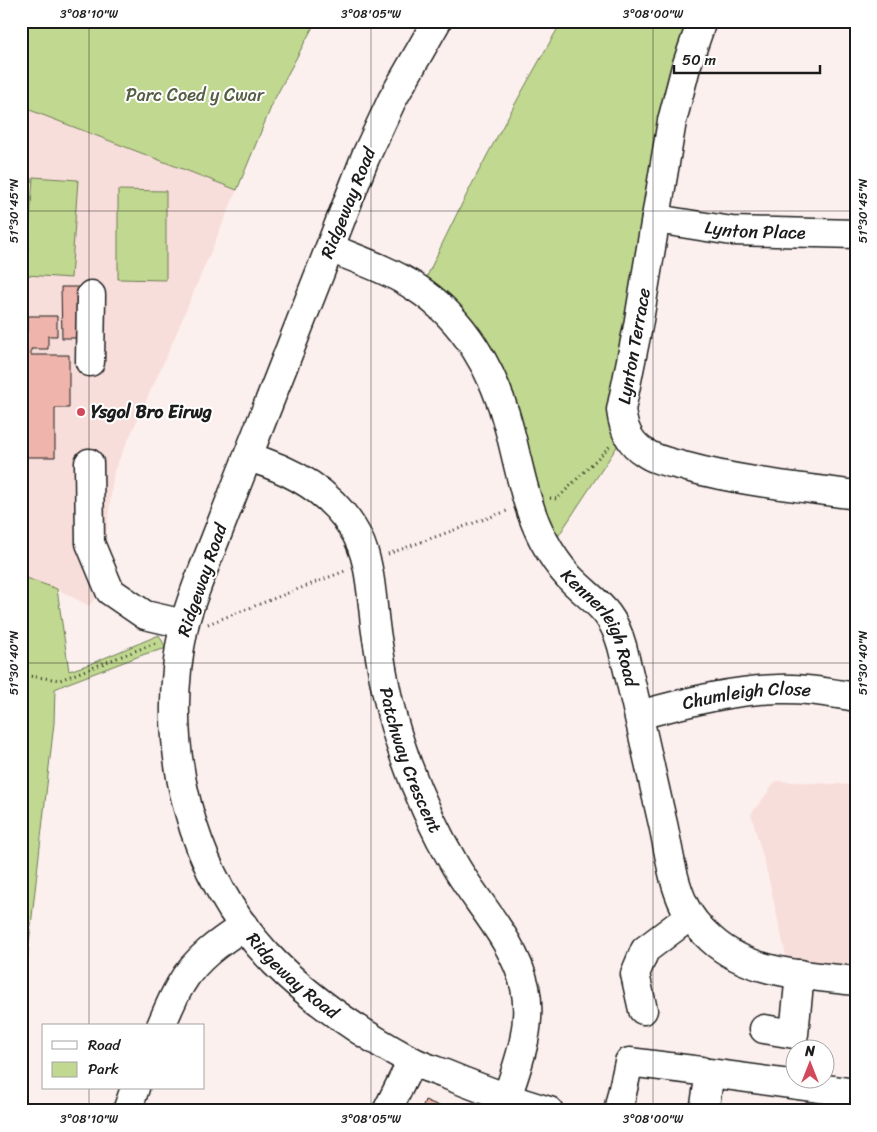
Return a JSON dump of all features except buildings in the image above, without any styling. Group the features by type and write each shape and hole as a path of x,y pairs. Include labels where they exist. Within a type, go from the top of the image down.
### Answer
{"street":[{"name":"Ridgeway Road","path":"436,21 392,100 365,158 204,566 183,629 174,690 178,763 188,813 218,886 244,926 276,963 299,984 360,1030 412,1061 507,1098 549,1111"},
{"name":"Lynton Terrace","path":"702,21 676,102 622,410 625,430 635,445 643,452 678,465 739,479 856,495"},
{"name":"Lynton Place","path":"656,219 732,231 856,234"},
{"name":"Kennerleigh Road","path":"330,248 393,274 417,288 454,321 482,358 499,396 529,503 542,538 559,565 574,582 598,602 616,627 639,715 673,872 684,906 690,916 711,939 737,958 758,966 800,974 856,981"},
{"path":"90,362 91,295"},
{"name":"Patchway Crescent","path":"248,457 298,476 326,496 353,527 360,541 367,562 385,683 400,742 412,775 426,809 455,866 474,896 508,942 525,987 528,1021 520,1059 507,1098"},
{"path":"89,463 90,543 110,591 145,615 183,629"},
{"name":"Chumleigh Close","path":"639,715 716,696 781,688 856,697"},
{"path":"642,1010 635,974 645,950 690,916"},
{"path":"162,1024 181,983 190,971 202,957 244,926"},
{"path":"764,1028 794,1034 800,974"},
{"path":"388,1111 412,1061"},
{"path":"618,1111 629,1062 701,1072"},
{"path":"704,1111 710,1073 856,1093"},
{"path":"128,1111 134,1090"}],"path":[{"path":"21,675 60,680 183,629 546,497 557,498 625,430"}],"shaded area":[{"name":"Ysgol Bro Eirwg","path":"22,106 237,190 168,353 114,471 104,554 102,590 89,606 57,589 21,576"},
{"path":"776,781 856,785 856,970 787,961 768,876 751,814"}],"green space":[{"name":"Parc Coed y Cwar","path":"21,21 316,21 274,100 237,190 21,108"},
{"path":"562,21 695,21 622,439 557,538 549,522 516,424 423,285 489,152"},
{"path":"33,177 78,180 71,278 26,275"},
{"path":"118,190 166,191 166,280 118,279"},
{"path":"21,576 57,589 69,671 159,635 165,646 164,649 145,654 55,689 54,723 21,1014"}],"place":[{"name":"Ysgol Bro Eirwg","path":"81,412"}]}
